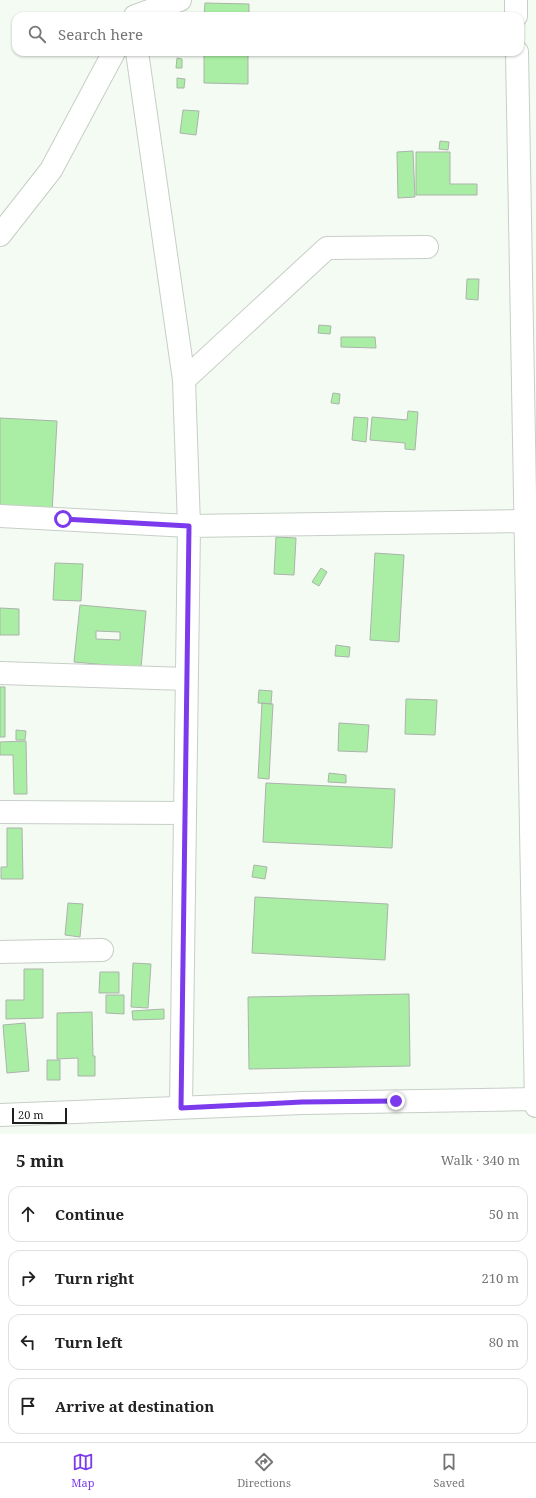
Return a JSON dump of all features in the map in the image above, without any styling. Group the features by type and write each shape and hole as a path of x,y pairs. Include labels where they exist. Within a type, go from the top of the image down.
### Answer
{"street":[{"path":"146,12 180,0"},
{"path":"516,0 516,12"},
{"path":"0,235 51,170 112,56"},
{"path":"138,56 184,380 189,526 181,1108"},
{"path":"517,56 531,524 536,1106"},
{"path":"184,380 327,248 427,248"},
{"path":"0,516 189,526 531,524"},
{"path":"0,673 187,679"},
{"path":"0,812 185,813"},
{"path":"0,952 102,950"},
{"path":"0,1115 302,1102 536,1099"}],"building":[{"path":"205,3 249,4 249,12 204,12"},
{"path":"204,56 248,56 248,84 204,83"},
{"path":"177,58 182,59 182,68 176,68"},
{"path":"177,78 185,79 184,88 177,88"},
{"path":"183,110 199,111 196,135 180,133"},
{"path":"440,141 449,142 448,150 439,149"},
{"path":"413,151 415,197 398,198 397,152"},
{"path":"416,152 450,152 450,184 477,184 477,195 416,195"},
{"path":"467,279 479,279 478,300 466,299"},
{"path":"319,325 331,326 330,334 318,333"},
{"path":"341,337 375,337 376,348 341,347"},
{"path":"333,393 340,394 339,404 331,403"},
{"path":"408,411 418,412 415,450 405,449 405,443 370,440 372,417 407,420"},
{"path":"354,417 368,418 366,442 352,440"},
{"path":"0,418 57,421 52,513 0,510"},
{"path":"276,537 296,538 294,575 274,574"},
{"path":"375,553 404,555 399,642 370,640"},
{"path":"55,563 83,564 81,601 53,600"},
{"path":"321,568 327,572 319,586 312,582"},
{"path":"80,605 146,611 141,668 74,662","holes":["96,631 120,632 120,640 96,639"]},
{"path":"0,608 19,609 19,635 0,635"},
{"path":"336,645 350,647 349,657 335,656"},
{"path":"0,687 5,687 5,737 0,737"},
{"path":"259,690 272,691 271,704 258,703"},
{"path":"406,699 437,700 435,735 405,734"},
{"path":"262,703 273,704 269,779 258,778"},
{"path":"339,723 369,725 367,752 338,751"},
{"path":"16,730 26,731 25,740 16,740"},
{"path":"26,741 27,794 14,794 13,755 0,755 0,742"},
{"path":"329,773 346,775 346,783 328,782"},
{"path":"266,783 395,789 392,848 263,842"},
{"path":"7,828 22,828 23,879 1,879 1,867 7,867"},
{"path":"254,865 267,867 265,879 252,877"},
{"path":"255,897 388,904 385,960 252,953"},
{"path":"68,903 83,904 80,937 65,935"},
{"path":"133,963 151,964 148,1008 131,1007"},
{"path":"24,969 43,969 43,1018 6,1019 6,1000 24,1000"},
{"path":"100,972 119,972 119,993 99,993"},
{"path":"409,994 410,1066 249,1069 248,997"},
{"path":"106,995 124,995 124,1014 106,1013"},
{"path":"164,1009 164,1019 133,1020 132,1011"},
{"path":"92,1012 95,1076 78,1076 78,1058 57,1059 57,1013"},
{"path":"25,1023 29,1071 7,1073 3,1025"},
{"path":"47,1060 60,1060 60,1080 47,1080"}],"route":[{"path":"63,519 189,526 181,1108 302,1102 396,1101"}]}
